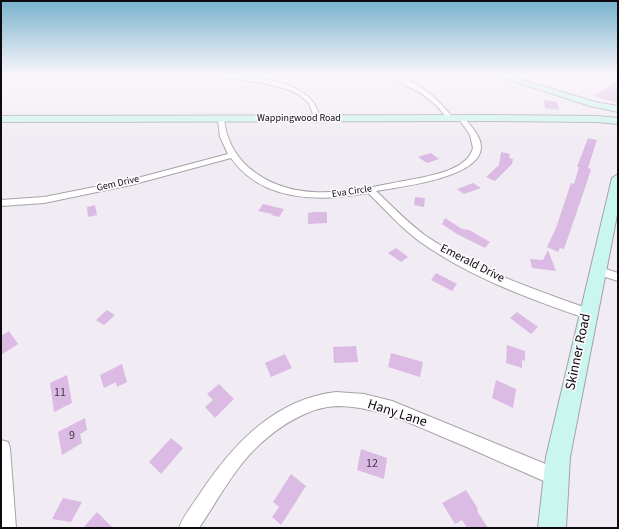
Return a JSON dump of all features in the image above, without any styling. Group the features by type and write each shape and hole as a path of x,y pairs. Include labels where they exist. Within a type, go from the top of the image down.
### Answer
{"main road":[{"path":"580,100 594,104 616,115"},
{"name":"Wappingwood Road","path":"1,119 597,119 616,115"},
{"name":"Skinner Road","path":"552,528 555,477 569,400 618,178"}],"street":[{"path":"309,100 316,110 317,119"},
{"path":"432,100 444,109 450,118"},
{"name":"Eva Circle","path":"221,119 221,130 232,156 252,176 280,190 301,195 326,196 370,190 446,174 472,160 477,152 477,142 462,119"},
{"name":"Gem Drive","path":"1,203 44,200 131,182 232,156"},
{"name":"Emerald Drive","path":"370,190 394,215 424,239 446,252 536,295 588,314"},
{"path":"598,270 618,277"},
{"name":"Hany Lane","path":"188,528 241,452 264,430 297,409 335,399 375,404 411,416 504,454 555,477"},
{"path":"2,448 7,528"}],"building":[{"path":"544,100 557,102 559,110 545,108"},
{"path":"606,100 618,100 618,103"},
{"path":"588,138 597,140 588,168 591,169 564,249 560,248 558,252 547,247 556,228 571,183 574,184 579,167 577,167"},
{"path":"501,152 510,154 509,158 513,159 512,164 495,181 486,177 499,165"},
{"path":"431,153 439,159 427,163 418,157"},
{"path":"473,183 481,188 464,194 457,189"},
{"path":"415,197 425,198 424,207 414,205"},
{"path":"263,204 284,209 279,217 258,211"},
{"path":"95,205 97,215 88,217 87,207"},
{"path":"327,212 327,223 308,224 308,213"},
{"path":"445,218 462,229 469,230 490,242 485,248 457,234 442,224"},
{"path":"396,248 408,257 401,262 388,253"},
{"path":"548,250 556,271 532,268 530,259 543,260"},
{"path":"436,273 457,284 452,291 431,280"},
{"path":"107,310 115,315 104,325 96,320"},
{"path":"517,312 538,327 531,334 510,318"},
{"path":"9,331 18,344 1,355 1,336"},
{"path":"507,345 525,351 525,361 522,360 522,368 506,363"},
{"path":"356,346 358,362 334,363 333,347"},
{"path":"391,353 423,362 420,377 388,367"},
{"path":"285,354 292,368 271,377 265,363"},
{"path":"122,364 127,382 117,387 116,382 104,388 100,375"},
{"path":"67,375 72,403 54,412 50,383"},
{"path":"496,380 516,389 513,408 492,398"},
{"path":"219,384 234,399 215,418 205,407 213,400 207,394"},
{"path":"85,418 87,430 80,434 82,443 62,455 58,432"},
{"path":"171,438 183,448 161,474 149,462"},
{"path":"361,449 387,458 384,479 357,470"},
{"path":"291,474 306,486 281,525 272,517 279,507 273,502"},
{"path":"466,490 488,528 467,528 462,520 455,524 442,503"},
{"path":"63,498 82,502 71,522 52,519"},
{"path":"97,512 113,528 83,528"}]}
